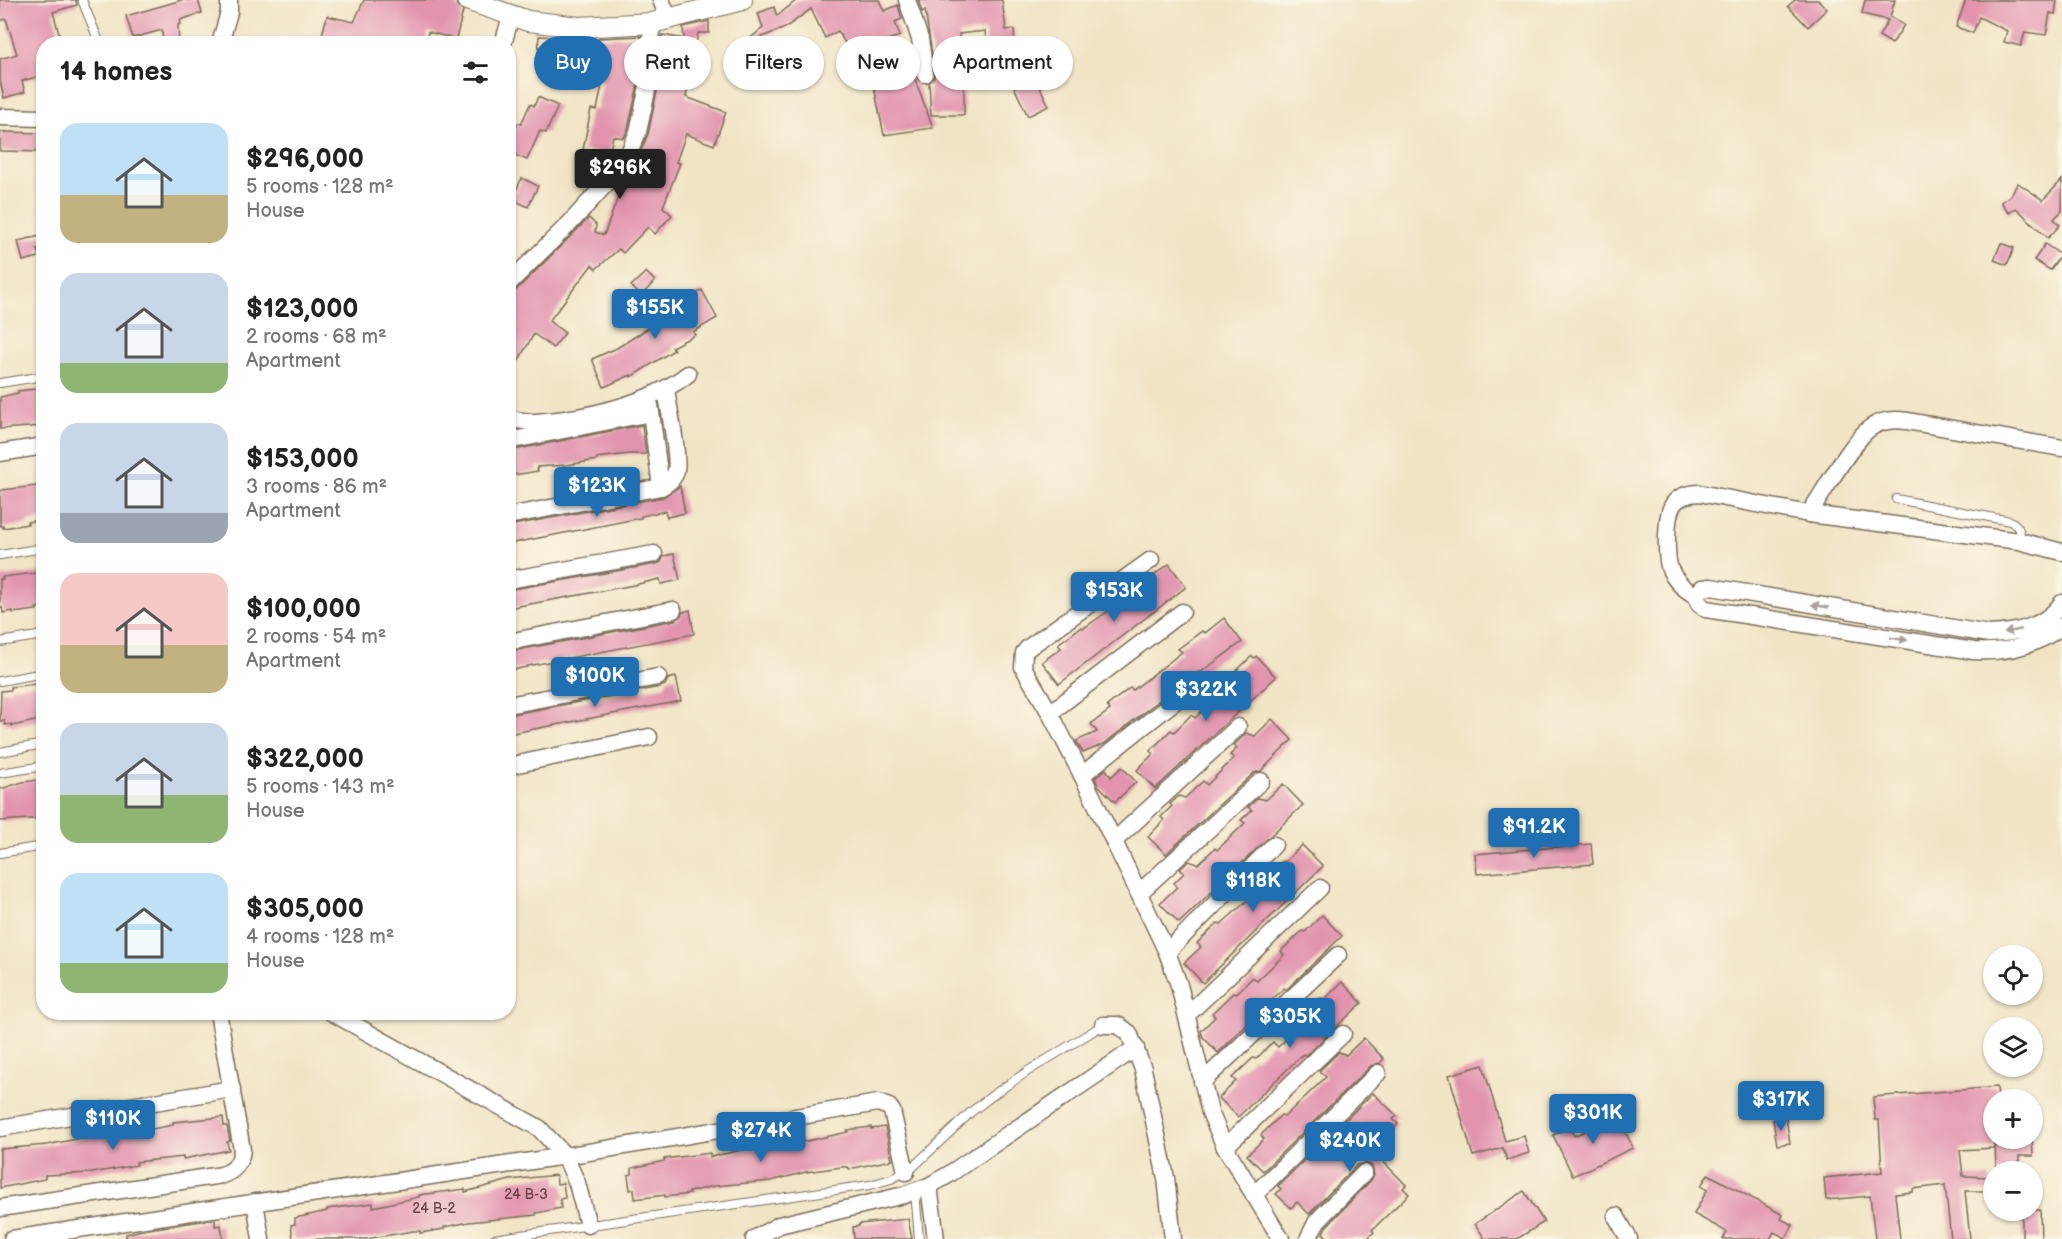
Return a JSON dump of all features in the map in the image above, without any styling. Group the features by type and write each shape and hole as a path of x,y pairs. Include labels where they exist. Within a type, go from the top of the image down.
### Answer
{"street":[{"path":"222,36 229,12 229,0"},
{"path":"466,0 528,21 579,27 661,21 742,0"},
{"path":"516,276 570,223 624,164 638,132 661,21 661,0"},
{"path":"907,0 920,39 925,74"},
{"path":"505,36 511,16"},
{"path":"0,117 36,118"},
{"path":"516,439 650,405 666,389 688,374"},
{"path":"516,514 661,487 672,480 677,468 666,389"},
{"path":"516,420 533,422 562,419 650,405"},
{"path":"650,405 661,487"},
{"path":"1809,514 1864,433 1879,423 1907,421 2062,448"},
{"path":"0,453 36,447"},
{"path":"2062,552 2019,541 1809,514 1699,493 1689,493 1680,497 1669,512 1668,562 1678,582 1697,596 1699,604 1706,609 1988,652 2014,649 2038,640 2062,626"},
{"path":"516,579 654,554"},
{"path":"1151,560 1028,648 1024,653 1023,668 1050,713 1082,775 1167,952 1187,1015 1210,1112 1225,1147 1281,1239"},
{"path":"1697,596 1702,588 1711,587 1989,634 2018,631 2042,622 2062,603"},
{"path":"516,640 673,610"},
{"path":"1050,713 1182,612"},
{"path":"1962,649 1963,631"},
{"path":"516,704 658,677"},
{"path":"1082,775 1199,682"},
{"path":"1114,841 1238,727"},
{"path":"516,764 649,737"},
{"path":"1139,893 1261,781"},
{"path":"1167,952 1274,845"},
{"path":"1187,1015 1320,888"},
{"path":"1202,1082 1338,955"},
{"path":"0,1208 228,1173 238,1164 242,1150 220,1020"},
{"path":"345,1020 539,1128 565,1156 577,1183 588,1225"},
{"path":"1103,1025 1118,1025 1129,1032 1143,1069 1161,1145 1173,1239"},
{"path":"1225,1147 1342,1034"},
{"path":"754,1239 773,1227 786,1223 922,1188 967,1162 1136,1048"},
{"path":"1254,1195 1378,1072"},
{"path":"0,1128 232,1089"},
{"path":"12,1239 565,1156 878,1103 889,1107 892,1111 906,1172"},
{"path":"1308,1239 1317,1221 1364,1173"},
{"path":"922,1188 936,1239"},
{"path":"255,1203 261,1239"},
{"path":"1616,1216 1629,1239"}],"lane":[{"path":"82,0 97,36"},
{"path":"0,383 36,377"},
{"path":"1896,499 2010,521 2018,527 2019,541"},
{"path":"0,555 36,549"},
{"path":"0,642 36,636"},
{"path":"0,681 36,674"},
{"path":"0,752 36,745"},
{"path":"0,773 36,767"},
{"path":"0,853 36,847"},
{"path":"493,1239 870,1185 891,1179 906,1172 922,1160 951,1131 993,1095 1103,1025"},
{"path":"919,1239 922,1188"}],"building":[{"path":"0,0 76,0 77,5 53,12 60,36 36,36 36,77 22,81 25,92 4,98 0,81 0,59 17,54 6,19 0,21"},
{"path":"182,0 198,0 202,13 180,20 179,36 162,36 162,30 132,36 126,16"},
{"path":"364,0 455,0 463,11 457,36 428,32 427,36 322,35 327,16 354,22"},
{"path":"797,0 879,0 884,11 898,5 902,19 895,22 900,36 841,36 838,31 825,38 811,9 785,28 764,36 753,36 763,28 758,13 774,7 777,16"},
{"path":"918,0 1002,0 1006,30 1014,29 1014,36 986,36 985,31 959,34 959,36 932,36 932,54 925,10 922,12"},
{"path":"1795,0 1818,0 1827,9 1808,27 1788,6"},
{"path":"1865,0 1895,0 1890,17 1904,25 1892,44 1879,36 1888,20 1862,14"},
{"path":"1966,0 2057,0 2055,14 2050,13 2046,35 2025,32 2021,46 2004,42 2007,31 1979,17 1973,33 1956,27"},
{"path":"709,21 709,33 684,36 683,27"},
{"path":"612,37 624,37 624,90 637,90 628,129 624,138 613,136 609,155 583,150 591,109 597,110 601,90 612,90"},
{"path":"932,80 932,90 964,90 964,115 931,115 929,83"},
{"path":"657,90 687,90 686,97 726,112 714,145 686,134 676,162 680,163 663,207 672,215 655,234 648,227 623,253 619,249 596,269 592,265 549,321 565,333 553,348 534,334 516,364 516,290 589,218 596,225 595,232 604,235 625,178 633,169 648,134"},
{"path":"875,90 919,90 933,128 884,135"},
{"path":"1015,90 1041,90 1049,106 1028,116"},
{"path":"538,97 558,106 546,133 540,131 527,160 516,155 516,127 518,123 521,124 530,104 534,106"},
{"path":"0,132 36,133 36,152 0,151"},
{"path":"522,178 538,186 528,207 516,201 516,191"},
{"path":"2062,180 2062,211 2054,219 2060,225 2048,238 2016,208 2009,213 2001,202 2010,196 2018,183 2043,200"},
{"path":"36,237 36,258 23,261 18,241"},
{"path":"2001,243 2014,248 2007,265 1994,260"},
{"path":"2045,244 2061,255 2050,270 2034,260"},
{"path":"646,272 655,281 641,296 631,286"},
{"path":"702,290 717,318 693,332 695,335 672,347 674,350 631,377 631,375 604,387 592,359 617,348 661,320 658,316"},
{"path":"36,389 36,427 0,429 0,397 18,393 18,391"},
{"path":"642,425 646,454 629,454 567,465 537,467 538,471 516,475 516,449"},
{"path":"36,486 36,520 3,528 0,526 0,492"},
{"path":"680,486 685,513 667,517 665,511 641,516 641,518 516,542 516,525 663,497"},
{"path":"674,554 680,580 661,584 660,579 516,607 516,589 656,564 661,562 664,556"},
{"path":"1169,564 1186,587 1059,684 1042,662 1061,648 1058,644 1126,598 1123,594 1146,577 1150,578"},
{"path":"36,573 36,610 3,613 0,607 0,579 3,579 2,577"},
{"path":"690,610 694,634 516,669 516,650 675,620 683,612"},
{"path":"1224,618 1242,642 1201,672 1192,674 1104,744 1083,753 1076,741 1097,732 1091,724 1110,710 1107,706 1130,688 1133,690 1182,652 1178,649 1202,631 1205,633"},
{"path":"1252,656 1254,658 1256,656 1276,677 1155,789 1137,770 1153,754 1150,751 1171,730 1174,732 1191,715 1195,718 1218,696 1214,692"},
{"path":"676,677 681,701 516,732 516,714 660,687 665,685 668,679"},
{"path":"35,684 36,721 12,726 12,724 5,725 4,720 0,721 1,691 11,690 11,687"},
{"path":"1272,719 1292,740 1261,771 1254,773 1166,854 1148,837 1164,820 1161,817 1172,806 1170,804 1179,796 1185,798 1203,781 1207,785 1234,758 1230,755 1237,748 1234,745 1246,733 1255,736"},
{"path":"1122,767 1136,782 1115,802 1098,785 1095,778 1106,769 1111,777"},
{"path":"36,780 36,819 0,821 0,789"},
{"path":"1283,784 1303,805 1179,923 1160,903 1177,887 1174,883 1184,873 1180,869 1189,861 1198,864 1215,848 1217,850 1245,823 1241,820 1252,810 1248,807 1258,798 1266,800"},
{"path":"1591,844 1593,864 1477,874 1475,854"},
{"path":"1302,845 1323,866 1203,983 1184,963 1201,947 1197,943 1218,923 1221,924 1239,908 1264,884 1261,881"},
{"path":"1322,915 1342,936 1286,990 1284,988 1218,1053 1203,1037 1201,1031 1215,1017 1212,1013 1253,977 1257,981 1284,955 1281,951"},
{"path":"1342,982 1362,1003 1305,1056 1303,1054 1238,1117 1219,1098 1236,1081 1232,1078 1273,1042 1278,1047 1304,1022 1300,1018 1321,998 1325,999"},
{"path":"1364,1038 1384,1059 1371,1066 1263,1171 1247,1155 1264,1139 1261,1135 1281,1115 1285,1116 1326,1077 1319,1071 1339,1052 1346,1055"},
{"path":"1483,1065 1505,1141 1524,1136 1529,1153 1507,1160 1503,1148 1473,1156 1449,1075"},
{"path":"1997,1087 1997,1089 1983,1089 1983,1149 1960,1150 1963,1176 1983,1177 1983,1191 1965,1191 1970,1239 1951,1239 1945,1185 1895,1194 1900,1239 1875,1239 1870,1196 1826,1200 1824,1178 1882,1172 1879,1120 1875,1120 1873,1097"},
{"path":"1373,1093 1397,1116 1393,1119 1398,1124 1376,1146 1381,1152 1377,1155 1406,1185 1403,1188 1409,1194 1372,1230 1374,1232 1367,1239 1329,1239 1323,1233 1326,1227 1371,1180 1374,1175 1372,1166 1366,1163 1357,1165 1309,1214 1297,1202 1291,1208 1276,1194 1281,1189 1278,1186"},
{"path":"1618,1116 1633,1148 1573,1176 1553,1135 1570,1127 1574,1136"},
{"path":"223,1117 230,1141 227,1142 229,1150 183,1159 183,1157 136,1162 137,1165 92,1173 45,1175 45,1179 0,1188 0,1149 47,1145 106,1133 106,1135 131,1131 131,1133 173,1125 173,1122"},
{"path":"1786,1118 1790,1143 1777,1145 1773,1120"},
{"path":"871,1127 871,1129 885,1127 892,1160 849,1169 842,1167 806,1172 771,1181 714,1186 689,1192 690,1194 665,1197 665,1195 635,1199 634,1189 630,1190 628,1175 632,1174 632,1168 664,1161 664,1159 710,1153 710,1157 756,1147 756,1145 802,1140 802,1142 848,1132 847,1130"},
{"path":"1995,1149 2033,1149 2033,1156 2019,1156 2019,1161 1996,1161"},
{"path":"1708,1174 1783,1215 1781,1219 1793,1225 1786,1238 1774,1232 1770,1239 1723,1239 1727,1232 1694,1214 1707,1190 1701,1186"},
{"path":"556,1175 557,1184 563,1183 565,1198 560,1199 561,1208 536,1213 536,1215 469,1222 420,1233 420,1231 413,1231 366,1239 293,1239 291,1225 295,1224 295,1218 327,1211 327,1209 373,1203 373,1207 419,1197 419,1195 465,1189 465,1192 510,1180"},
{"path":"1524,1191 1544,1222 1517,1239 1485,1239 1475,1224"},
{"path":"215,1219 215,1226 221,1225 223,1239 126,1239 126,1234 142,1230"},
{"path":"908,1219 912,1239 854,1239 853,1227 859,1224"},
{"path":"2022,1221 2040,1221 2041,1239 2022,1239"}]}
